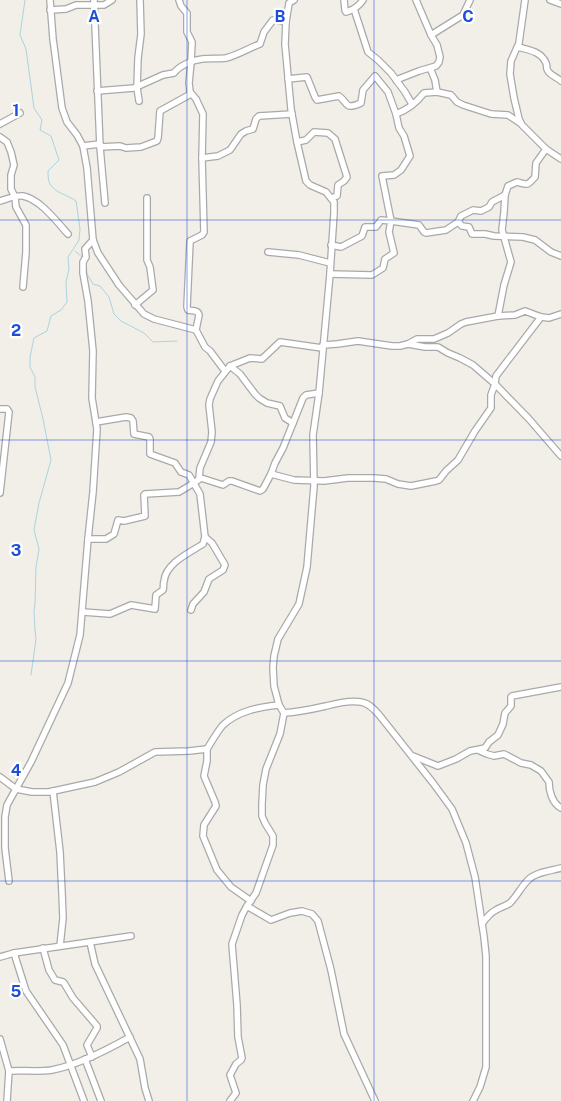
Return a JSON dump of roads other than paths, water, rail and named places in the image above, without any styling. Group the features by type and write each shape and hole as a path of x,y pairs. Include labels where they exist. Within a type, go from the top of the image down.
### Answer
{"street":[{"path":"50,0 62,108 67,122 83,146 88,177 93,240 100,258 119,285 144,314 154,319 196,330"},
{"path":"50,10 66,9 76,5 94,3 104,5 112,0"},
{"path":"139,101 137,88 141,34 140,0"},
{"path":"179,0 187,15 187,32 192,42 190,92 196,99 202,112 204,232 190,241 187,290 188,309 200,315 196,330 205,347 227,368 240,374 259,398 267,403 280,406 285,418 293,423"},
{"path":"344,0 345,11 354,9 363,0"},
{"path":"396,80 436,66 440,58 437,45 416,0"},
{"path":"431,35 463,15 470,0"},
{"path":"522,125 510,74 511,61 518,47 525,0"},
{"path":"550,0 561,4"},
{"path":"230,1101 236,1093 230,1075 242,1058 238,1037 232,944 236,928 256,893 273,846 273,836 262,816 262,804 266,769 280,734 284,713 279,705 273,681 274,656 278,639 300,600 307,567 314,482 313,440 319,393 334,213 332,198 326,192 308,183 296,142 285,44 286,22 291,1"},
{"path":"94,3 100,146 105,203"},
{"path":"354,9 368,52 396,80 412,104"},
{"path":"98,91 137,88 163,75 174,73 178,68 200,59 226,58 244,52 260,44 264,32 273,20 286,22"},
{"path":"518,47 539,54 546,62 547,70 550,74 560,80"},
{"path":"288,79 307,76 317,100 339,96 350,107 361,103 363,90 383,65"},
{"path":"430,68 437,92"},
{"path":"330,274 372,275 383,268 386,259 394,253 390,232 391,221 382,176 394,175 401,170 410,156 388,92 376,76"},
{"path":"83,146 141,148 157,141 160,111 190,92"},
{"path":"396,114 407,109 424,94 437,92 450,95 457,102 489,113 510,116 546,149 561,159"},
{"path":"0,124 20,113"},
{"path":"202,158 218,156 231,149 239,136 253,129 259,116 292,114"},
{"path":"296,142 306,140 312,133 316,132 328,133 335,139 347,177 338,185 337,196 332,198"},
{"path":"0,137 7,142 12,152 14,165 10,180 11,189 16,207 26,225 23,287"},
{"path":"498,316 511,262 502,226 505,194 508,186 516,182 527,185 535,178 536,163 546,149"},
{"path":"331,245 344,246 362,236 365,227 376,228 381,220 419,225 426,233 446,230 458,222 461,216 472,210 482,210 489,207 492,202 505,194"},
{"path":"0,201 23,196 32,199 45,209 68,234"},
{"path":"135,305 153,290 150,267 147,260 148,198"},
{"path":"458,222 462,226 469,227 473,235 486,234 523,237 535,240 551,252 561,256"},
{"path":"9,881 5,848 7,805 31,762 68,683 80,635 97,428 92,398 93,356 83,273 86,248 93,240"},
{"path":"268,252 299,255 330,263"},
{"path":"88,539 106,539 114,534 118,520 124,521 145,516 145,494 177,493 194,484 199,478 200,468 211,442 212,432 209,405 218,381 227,368 250,358 262,358 280,342 322,346 354,341 403,346 417,339 434,339 448,333 463,323 498,316 515,315 525,311 549,318 561,314"},
{"path":"271,474 289,480 314,482 348,478 386,479 398,484 411,486 439,480 460,458 491,408 491,395 496,376 541,317"},
{"path":"408,344 438,347 472,365 495,384 561,456"},
{"path":"199,478 223,485 232,481 260,490 263,489 283,448 303,398 306,395 319,393"},
{"path":"0,409 7,409 9,412 0,493"},
{"path":"82,612 110,614 131,605 155,609 156,595 163,590 164,580 174,563 202,544 205,537 201,497 188,474 181,472 175,463 150,454 149,437 135,435 132,418 96,422"},
{"path":"191,610 192,605 203,594 209,580 223,570 225,565 212,543 205,537"},
{"path":"411,755 438,766 470,752 485,748 497,736 503,724 505,713 511,706 512,696 561,687"},
{"path":"284,713 340,702 366,703 375,710 433,782 455,814 473,869 482,924 486,965 486,1067 480,1087 473,1101"},
{"path":"279,705 259,707 234,717 221,728 207,749 204,776 216,806 204,825 203,836 217,870 231,887 254,909 269,920 290,912 302,911 312,914 318,921 331,970 344,1034 376,1101"},
{"path":"0,777 16,789 36,792 53,791 95,782 119,772 155,752 207,749"},
{"path":"478,750 494,756 504,754 521,764 531,765 539,770 549,782 549,789 556,805 561,808"},
{"path":"53,791 60,852 62,893 63,918 60,946"},
{"path":"482,924 492,912 509,904 528,880 536,874 561,868"},
{"path":"0,958 14,953 43,948 131,936"},
{"path":"90,942 95,964 141,1063 149,1101"},
{"path":"43,948 49,970 55,980 64,983 73,998 97,1026 87,1045 101,1101"},
{"path":"14,953 26,991 63,1045 84,1101"},
{"path":"9,1071 52,1070 89,1058 130,1037"},
{"path":"0,1039 9,1071 7,1101"}],"waterway":[{"path":"25,0 20,35 26,49 34,108 42,120 40,130 51,136 59,160 48,171 49,181 55,190 76,201 80,229 79,240 68,257 67,302 61,310 51,316 47,331 34,338 30,357 30,367 35,377 35,387 51,460 39,503 34,530 39,549 36,567 34,611 36,639 31,675"},
{"path":"75,251 83,258"},
{"path":"86,261 87,274 93,284 100,286 109,297 114,314 121,321 144,333 153,342 177,341"}]}
